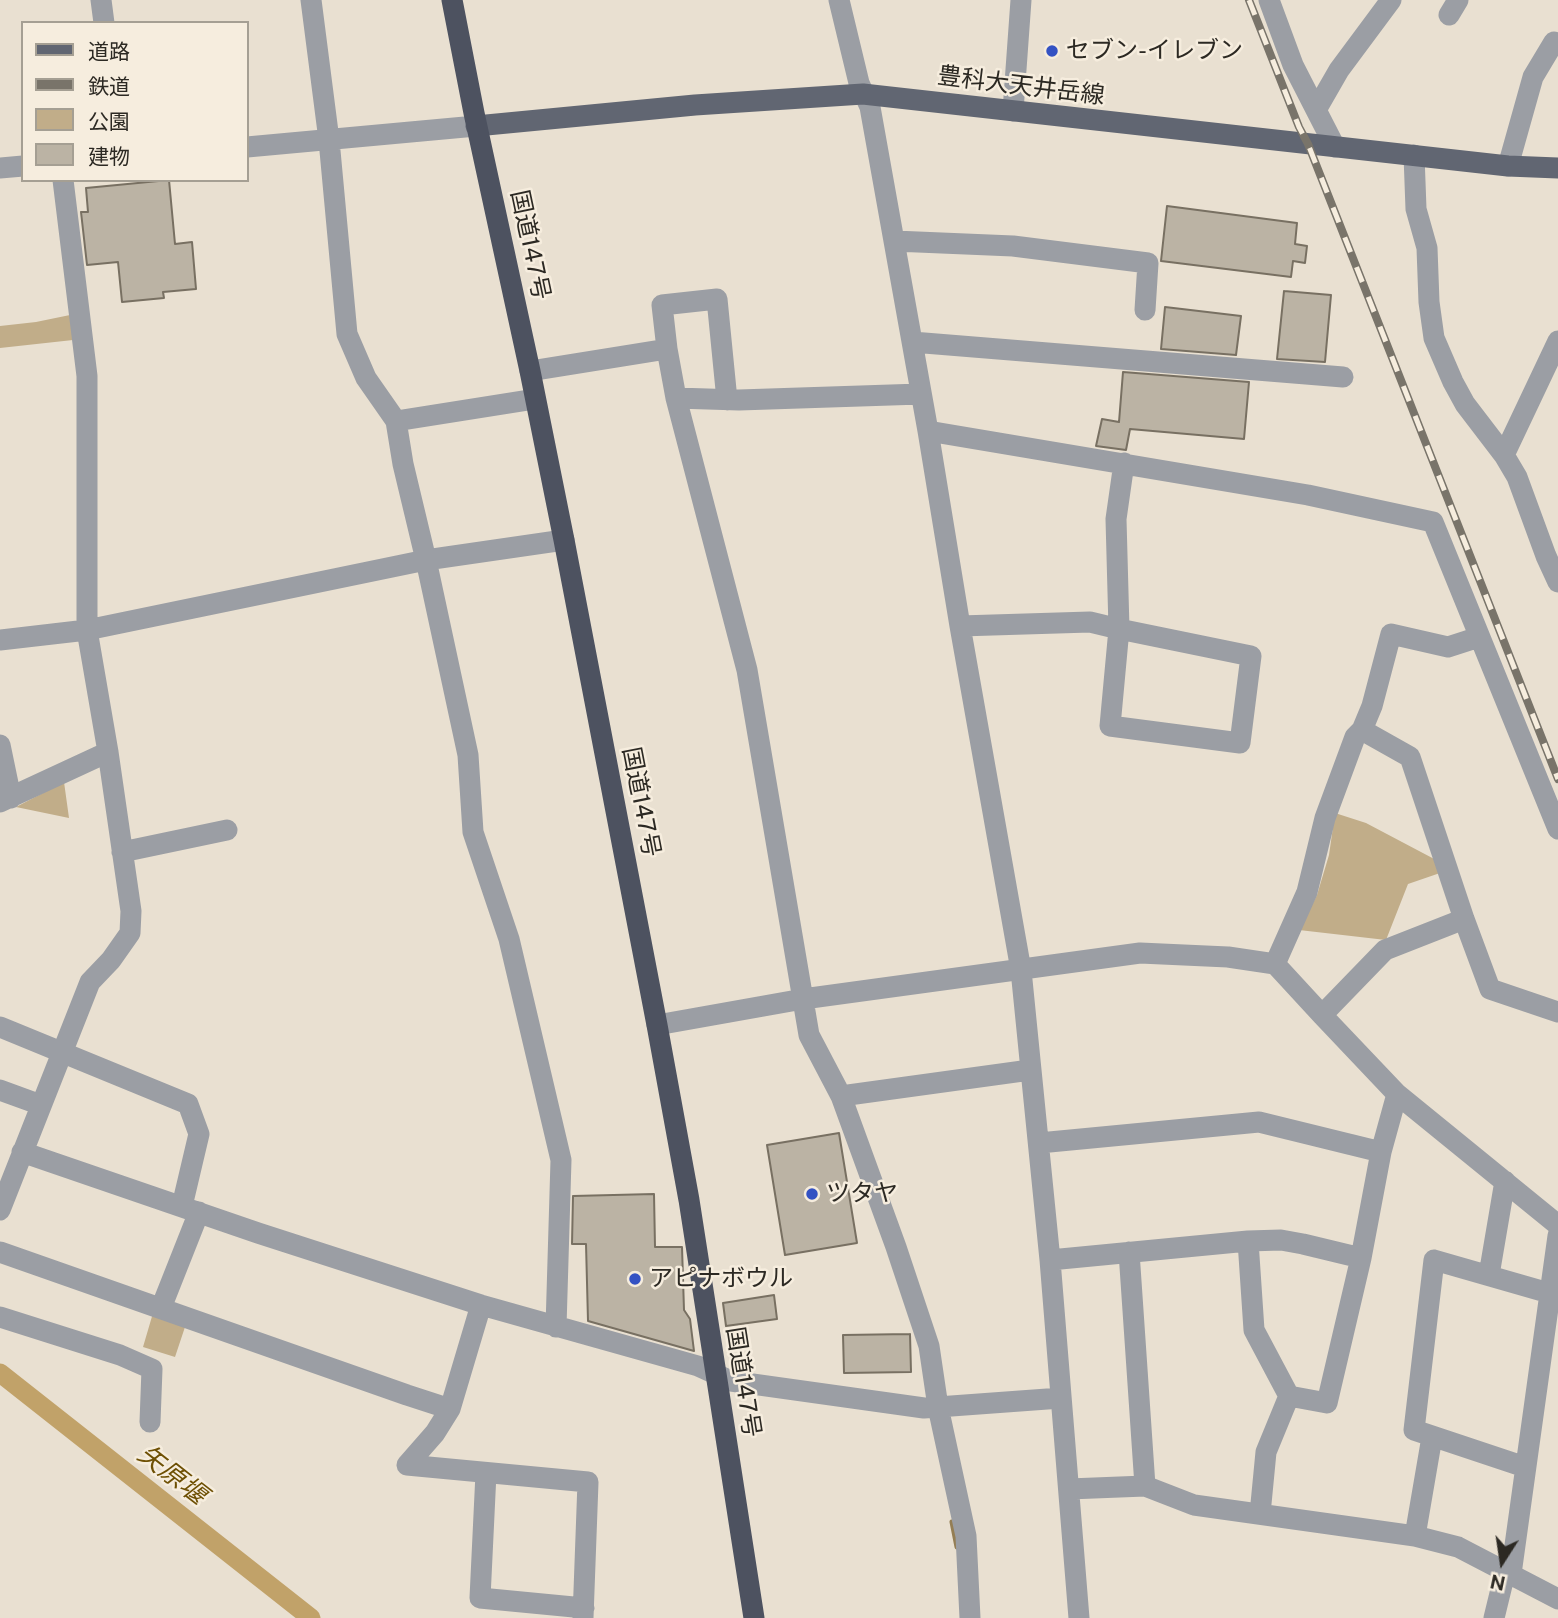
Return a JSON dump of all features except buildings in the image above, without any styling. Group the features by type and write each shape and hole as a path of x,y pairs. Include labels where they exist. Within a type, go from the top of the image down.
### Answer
{"highway":[{"name":"国道147号","path":"452,0 564,540 657,1025 689,1200 754,1618"}],"main road":[{"name":"豊科大天井岳線","path":"477,126 695,105 863,94 1508,166 1558,169"}],"street":[{"path":"101,0 104,21"},
{"path":"310,0 329,140 347,334 366,378 396,421 403,464 468,755 473,832 509,939 561,1160 556,1327"},
{"path":"839,0 859,83 870,107 1021,970 1050,1260 1080,1618"},
{"path":"1013,111 1021,0"},
{"path":"1269,0 1293,65 1335,147"},
{"path":"1316,110 1339,70 1391,0"},
{"path":"1508,166 1533,77 1554,42"},
{"path":"248,147 477,126"},
{"path":"1413,155 1416,209 1427,248 1429,302 1434,338 1465,404 1504,455 1517,477 1553,562 1558,582"},
{"path":"0,168 21,166"},
{"path":"0,1210 90,982 111,960 130,933 131,911 87,630 88,376 63,182"},
{"path":"894,241 1013,246 1149,263 1145,310"},
{"path":"727,400 718,299 662,305 676,398 747,670 809,1035 841,1097 929,1346 938,1407 966,1536 971,1618"},
{"path":"1504,455 1558,341"},
{"path":"912,342 1343,377"},
{"path":"530,371 667,348"},
{"path":"676,398 727,400 920,394"},
{"path":"396,421 535,399"},
{"path":"928,431 1308,495 1433,522 1558,829"},
{"path":"960,626 1090,622 1119,629 1251,656 1240,743 1110,726 1119,629 1116,519 1124,463"},
{"path":"0,640 87,630 426,561 564,540"},
{"path":"1276,964 1307,892 1325,818 1356,737 1362,730 1372,706 1391,634 1448,647 1479,637"},
{"path":"1362,730 1410,757 1490,989 1558,1012"},
{"path":"0,745 6,800 108,752"},
{"path":"122,852 227,830"},
{"path":"1322,1015 1385,950 1464,919"},
{"path":"657,1025 803,999 1140,953 1228,957 1276,964 1397,1094 1558,1225"},
{"path":"0,1027 188,1104 199,1134 191,1209 161,1308"},
{"path":"841,1097 1030,1070"},
{"path":"0,1090 41,1105"},
{"path":"1289,1396 1327,1403 1361,1258 1381,1152 1397,1094"},
{"path":"1039,1143 1259,1122 1381,1152"},
{"path":"22,1152 258,1233 481,1305 698,1366 731,1381 924,1408 1061,1398"},
{"path":"1489,1275 1505,1181"},
{"path":"1494,1618 1503,1581 1511,1574 1558,1236"},
{"path":"1050,1260 1281,1240 1361,1258"},
{"path":"1248,1241 1254,1330 1289,1396"},
{"path":"0,1252 450,1409"},
{"path":"1129,1252 1145,1486"},
{"path":"1525,1467 1414,1430 1434,1260 1549,1293"},
{"path":"481,1305 450,1409 435,1433 407,1465 587,1482 583,1613 480,1598 486,1473"},
{"path":"0,1317 120,1354 152,1369 150,1423"},
{"path":"1260,1514 1266,1452 1289,1396"},
{"path":"1415,1536 1432,1437"},
{"path":"1069,1489 1145,1486 1194,1504 1415,1536 1458,1547 1558,1599"}],"green space":[{"path":"70,315 73,340 0,348 0,326"},
{"path":"64,782 69,818 16,807"},
{"path":"1335,813 1366,823 1438,861 1440,873 1408,884 1386,940 1299,930 1317,895 1329,855"},
{"path":"153,1313 186,1324 175,1357 143,1347"}],"waterway":[{"name":"矢原堰","path":"0,1373 311,1618"},
{"path":"952,1522 957,1547"}],"railway":[{"path":"1249,0 1558,779"}],"place":[{"name":"セブン-イレブン","path":"1052,51"},
{"name":"ツタヤ","path":"812,1194"},
{"name":"アピナボウル","path":"635,1279"}]}
